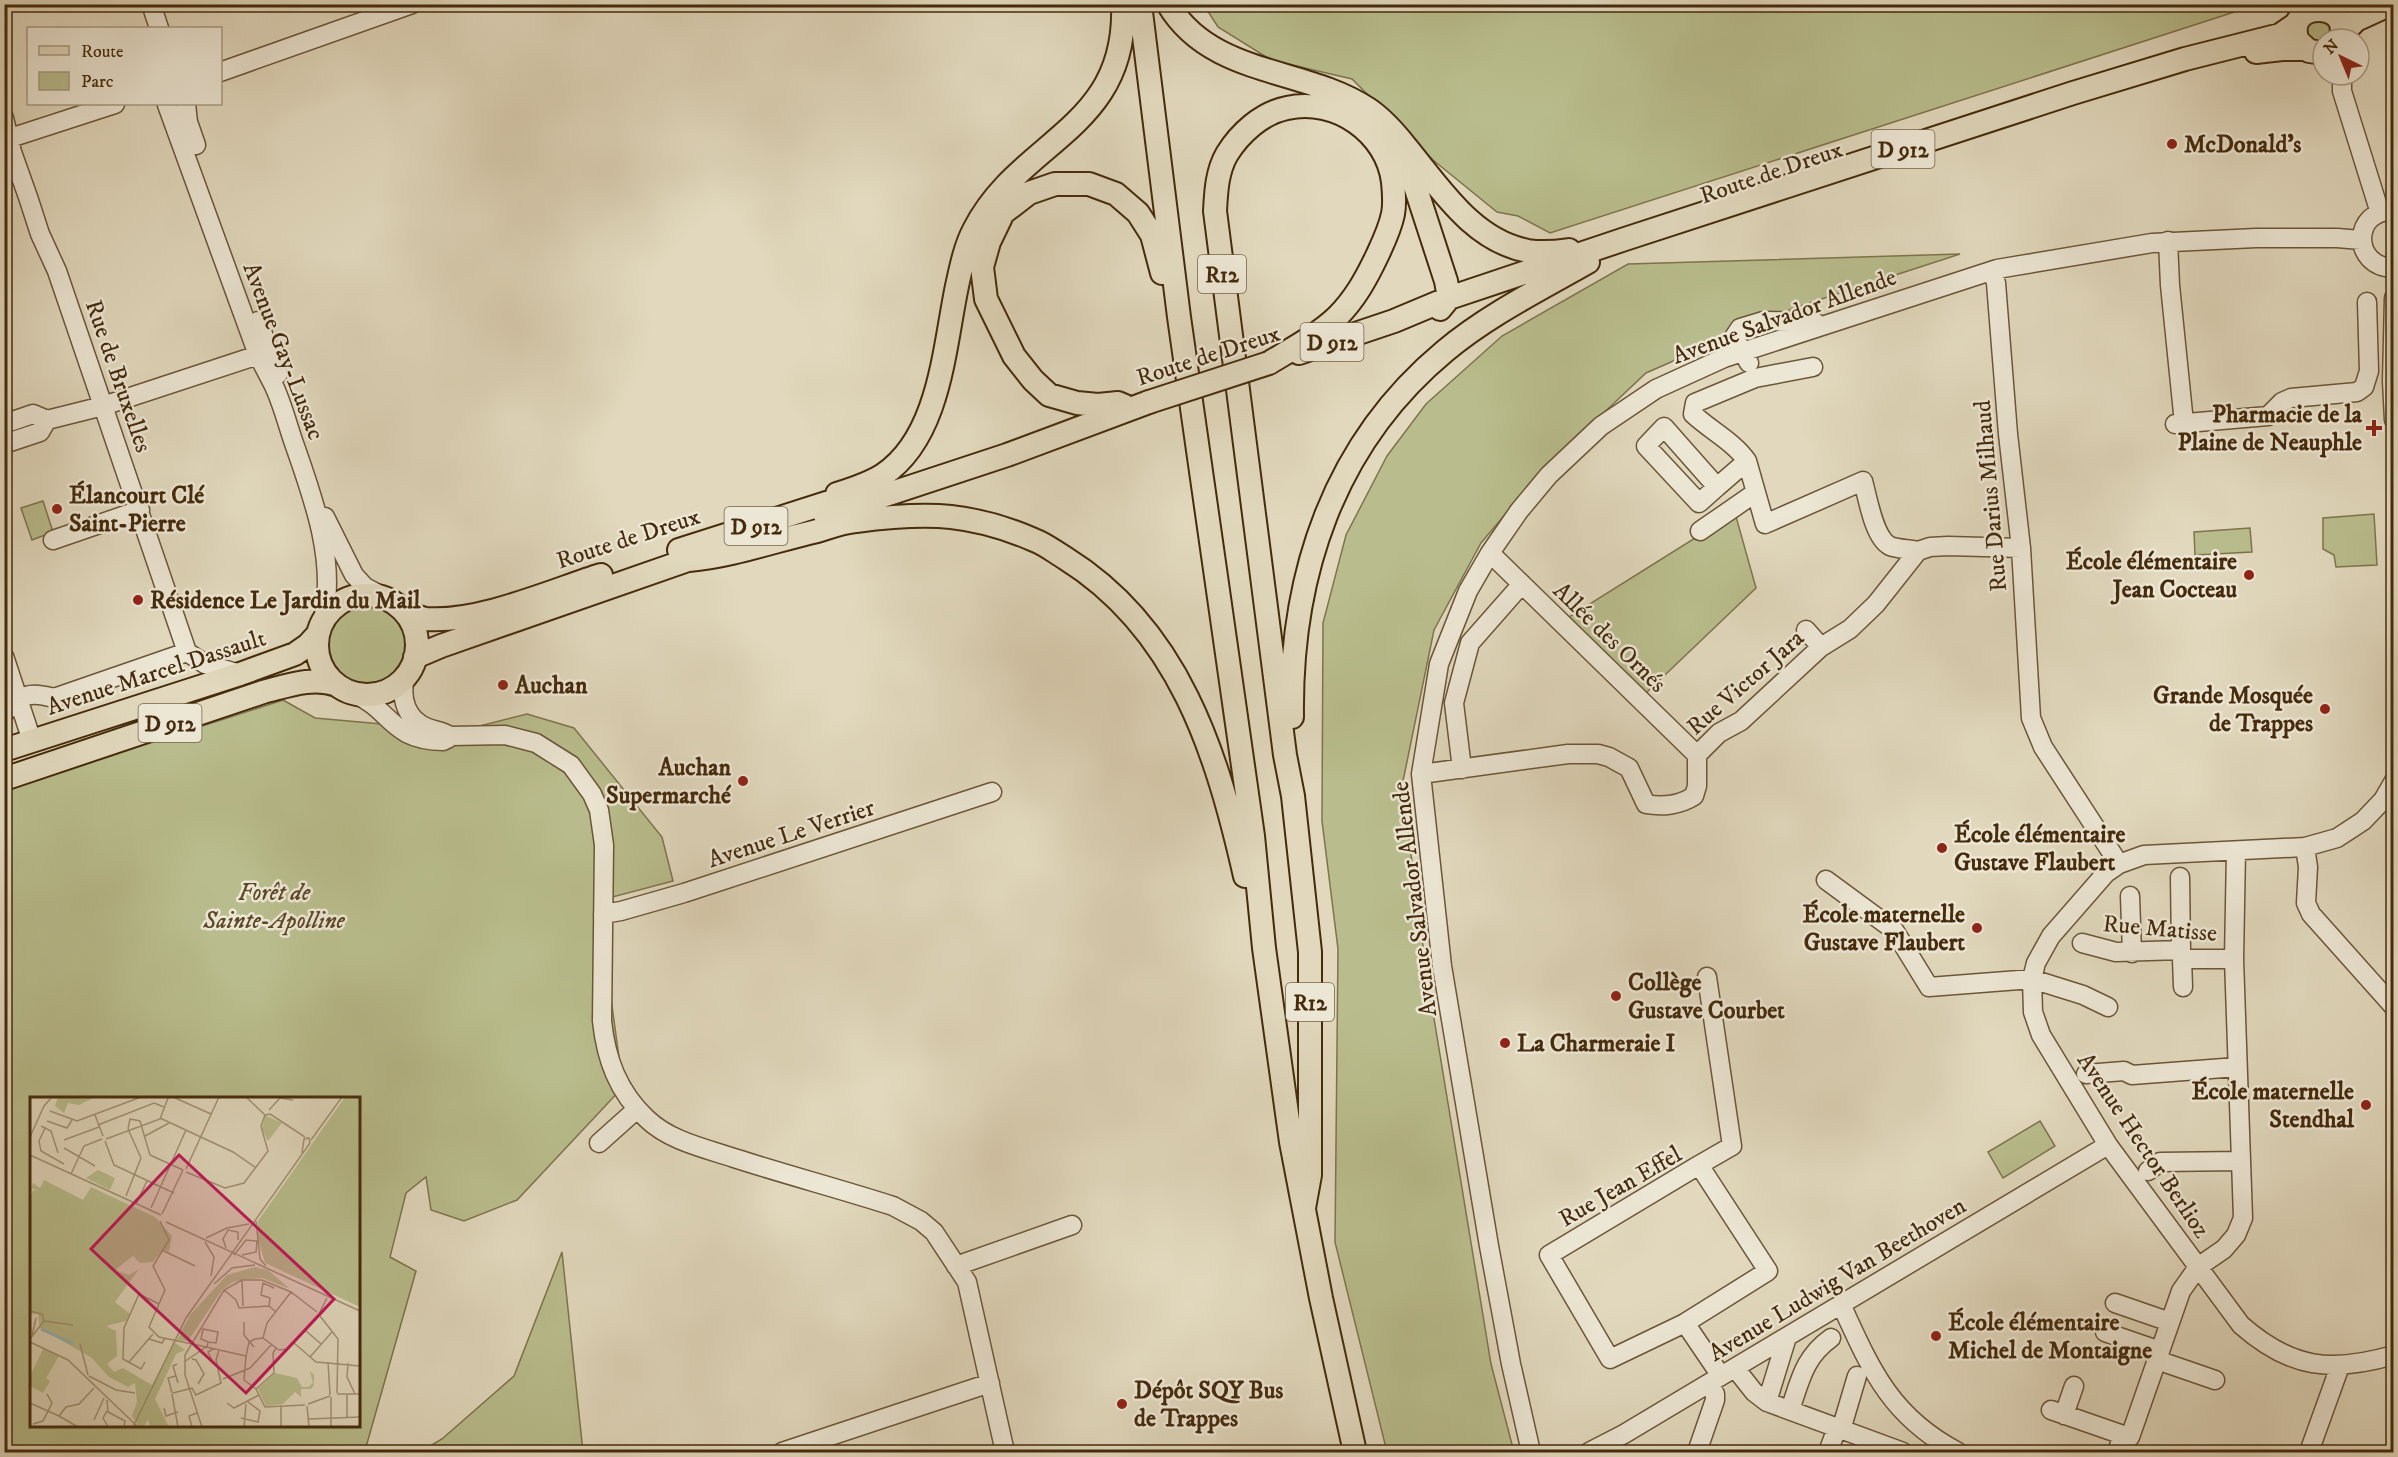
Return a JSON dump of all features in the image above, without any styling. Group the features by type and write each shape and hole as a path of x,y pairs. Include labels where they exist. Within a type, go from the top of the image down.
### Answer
{"main road":[{"path":"776,520 791,509 869,483 895,465 918,437 925,426 934,401 961,268 973,231 993,198 1086,114 1099,96 1118,57 1124,21 1123,4"},
{"name":"R12","path":"1140,4 1179,317 1253,836 1264,948 1291,1142 1321,1298 1355,1452"},
{"path":"1168,4 1182,25 1213,49 1259,69 1314,84 1353,99 1372,112 1400,139 1464,216 1507,246 1530,252 1554,252 1625,239"},
{"path":"2327,9 2339,10 2359,4"},
{"path":"2349,27 2356,20 2391,4"},
{"name":"Route de Dreux","path":"415,657 689,560 1007,455 1107,417 1394,321 1449,298 1625,239 2073,93 2185,59 2280,35 2296,24 2308,9 2321,7 2327,9"},
{"path":"2327,9 2333,12 2341,22 2341,27"},
{"path":"2296,24 2298,41 2311,51"},
{"name":"Route de Dreux","path":"1394,321 1433,314 2172,68 2282,49 2311,54"},
{"name":"R12","path":"1269,363 1335,318 1356,296 1384,242 1394,213 1391,169 1384,153 1372,136 1356,121 1334,111 1313,107 1287,108 1260,120 1242,134 1226,155 1223,163 1218,179 1215,211 1285,755 1293,796 1310,952 1310,1175 1304,1208"},
{"path":"1400,139 1446,281 1449,298 1445,306 1433,314"},
{"name":"R12","path":"1140,406 1118,403 1098,405 1077,403 1049,395 1033,380 1014,356 986,299 982,267 988,242 1003,213 1029,193 1055,184 1089,184 1116,194 1138,213 1152,235 1169,307 1179,317"},
{"name":"R12","path":"1293,796 1294,638 1303,584 1318,533 1334,495 1381,417 1406,388 1442,353 1524,297 1588,262"},
{"name":"Route de Dreux","path":"405,611 426,619 484,613 1006,445 1107,417"},
{"name":"R12","path":"689,560 717,557 854,521 918,516 950,517 978,522 1036,540 1089,573 1134,615 1165,655 1189,700 1211,751 1228,804 1246,881 1253,933 1264,948"},
{"path":"367,594 384,597 405,611 416,633 415,657 405,677 393,687 368,695 345,689 327,676 320,663 317,648 320,627 334,606 350,597 367,594"},
{"name":"Avenue Marcel Dassault","path":"4,750 295,654 309,645 320,627"},
{"name":"D 912","path":"4,779 263,692 304,682 324,681 345,689"}],"street":[{"path":"139,4 147,27"},
{"path":"151,4 159,27"},
{"path":"222,71 412,4"},
{"path":"2343,87 2387,212 2368,221 2362,233 2363,248 2372,261 2378,265 2394,268"},
{"path":"7,139 113,105"},
{"name":"Avenue Gay-Lussac","path":"176,105 258,355 273,385 310,488 317,516 328,588 320,627"},
{"name":"Avenue Gay-Lussac","path":"177,105 188,122 276,367 327,523 354,575 365,587 384,597"},
{"name":"Rue de Bruxelles","path":"4,117 7,139 57,271 187,652"},
{"name":"Avenue Salvador Allende","path":"1532,1452 1511,1364 1489,1246 1442,966 1421,774 1439,664 1468,591 1490,553 1519,511 1549,475 1601,426 1656,389 1724,358 1992,271 2168,241 2256,238 2361,240"},
{"path":"2168,241 2179,423 2268,416 2282,402 2291,398 2357,392 2364,387 2369,371 2367,309 2393,314"},
{"name":"Rue Darius Milhaud","path":"1992,271 1996,284 2008,434 2021,548 2031,718 2043,747 2119,864"},
{"path":"2394,298 2392,387 2394,420"},
{"path":"1755,378 1745,353 1734,337 1740,327 1763,321 1832,322"},
{"path":"4,424 33,414 47,420 104,406 258,355"},
{"path":"1813,367 1755,378 1695,403 1693,414 1742,453 1748,461 1765,524 1863,481 1879,536 1891,547 1906,547 1918,551 1930,547 1948,546 2021,548"},
{"path":"2364,387 2371,389 2392,387"},
{"path":"4,444 40,432 47,420"},
{"path":"1717,487 1748,461"},
{"path":"1700,531 1755,493"},
{"path":"53,540 140,510"},
{"name":"Rue Victor Jara","path":"1421,774 1568,754 1598,754 1629,768 1646,804 1655,806 1686,802 1694,796 1697,786 1697,755 1705,735 1719,733 1741,721 1821,647 1850,629 1875,604 1918,551"},
{"name":"Allée des Ornés","path":"1490,553 1697,755"},
{"path":"1462,769 1454,703 1470,643 1522,584"},
{"path":"1806,630 1821,647"},
{"path":"4,713 19,697 36,693 54,698 187,652 205,664 240,674"},
{"path":"4,656 32,741"},
{"path":"405,677 402,695 410,714 421,725 450,736"},
{"path":"345,689 368,700 393,724 416,739 443,741 450,736 505,735 536,743 571,765 582,778 599,810 603,826 605,880 600,1002 605,1049 623,1091 637,1109 660,1129 685,1142 893,1206 921,1221 933,1232 970,1290 1005,1452"},
{"name":"Avenue Hector Berlioz","path":"2394,781 2383,800 2363,821 2337,838 2305,847 2144,855 2119,864 2106,873 2051,936 2036,963 2032,979 2032,1012 2041,1035 2108,1145 2241,1325 2256,1338 2295,1360 2325,1366 2368,1362 2394,1355"},
{"name":"Avenue Le Verrier","path":"603,914 684,893 992,792"},
{"path":"2305,847 2308,867 2306,903 2311,914 2394,1007"},
{"path":"2074,1386 2057,1413 2130,1437 2181,1291 2199,1267 2224,1249 2243,1218 2234,958 2236,851"},
{"path":"2180,877 2183,987"},
{"path":"1826,880 1894,930 1929,987 2032,979 2083,995 2108,1006"},
{"path":"2130,896 2132,953"},
{"name":"Rue Matisse","path":"2082,943 2116,952 2234,958"},
{"path":"1700,1165 1732,1146 1707,977"},
{"path":"2086,1074 2124,1071 2132,1074 2209,1067 2237,1067"},
{"path":"599,1143 637,1109"},
{"name":"Avenue Ludwig Van Beethoven","path":"1589,1452 1624,1434 2108,1145"},
{"path":"2148,1171 2160,1162 2241,1161"},
{"name":"Rue Jean Effel","path":"1700,1165 1768,1271 1685,1323 1610,1359 1549,1255 1700,1165"},
{"path":"956,1266 1072,1225"},
{"path":"2115,1303 2170,1322"},
{"path":"1841,1304 1868,1363 1902,1411 1932,1438 1958,1452"},
{"path":"1685,1323 1722,1376 1754,1392 1767,1402 1903,1452"},
{"path":"2105,1332 2215,1380"},
{"path":"1767,1402 1787,1337"},
{"path":"1790,1410 1803,1370 1816,1349 1831,1338"},
{"path":"2310,1452 2340,1366"},
{"path":"1697,1452 1722,1376"},
{"path":"1828,1452 1839,1429 1857,1376"},
{"path":"782,1452 990,1383"},
{"path":"1601,1452 1624,1434"},
{"path":"2117,1452 2123,1435"}],"green space":[{"path":"1200,5 2256,5 1550,233 1518,216 1497,212 1433,160 1352,79 1271,60 1218,27 1209,13"},
{"path":"2318,16 2331,27 2311,27 2311,39 2307,37 2306,24"},
{"path":"1960,254 1794,308 1646,373 1540,473 1481,543 1434,630 1402,786 1427,976 1491,1364 1514,1452 1387,1452 1335,1242 1338,949 1322,821 1323,623 1346,535 1387,456 1426,404 1502,336 1628,264"},
{"path":"43,501 53,532 32,540 21,508"},
{"path":"1735,513 1756,588 1645,694 1564,620"},
{"path":"2374,514 2377,565 2336,567 2334,555 2323,549 2323,518"},
{"path":"2250,528 2252,552 2195,555 2194,532"},
{"path":"367,605 383,608 397,617 406,631 409,647 406,663 397,677 383,686 367,689 351,686 337,677 328,663 325,647 328,631 337,617 351,608"},
{"name":"Forêt de Sainte-Apolline","path":"283,700 315,718 460,731 527,714 574,728 662,837 673,881 601,900 600,917 623,1087 517,1200 464,1221 431,1210 426,1177 406,1193 390,1257 416,1271 366,1447 380,1452 5,1452 4,790"},
{"path":"2040,1121 2055,1146 2003,1178 1988,1152"},
{"path":"562,1252 583,1452 420,1452 442,1439 514,1376"}],"place":[{"name":"McDonald's","path":"2172,144"},
{"name":"Pharmacie de la Plaine de Neauphle","path":"2374,428"},
{"name":"Élancourt Clé Saint-Pierre","path":"57,509"},
{"name":"École élémentaire Jean Cocteau","path":"2249,575"},
{"name":"Résidence Le Jardin du Mail","path":"138,600"},
{"name":"Auchan","path":"503,685"},
{"name":"Grande Mosquée de Trappes","path":"2325,709"},
{"name":"Auchan Supermarché","path":"743,781"},
{"name":"École élémentaire Gustave Flaubert","path":"1942,848"},
{"name":"École maternelle Gustave Flaubert","path":"1977,928"},
{"name":"Collège Gustave Courbet","path":"1616,996"},
{"name":"La Charmeraie I","path":"1505,1043"},
{"name":"École maternelle Stendhal","path":"2366,1105"},
{"name":"École élémentaire Michel de Montaigne","path":"1936,1336"},
{"name":"Dépôt SQY Bus de Trappes","path":"1122,1404"}]}
